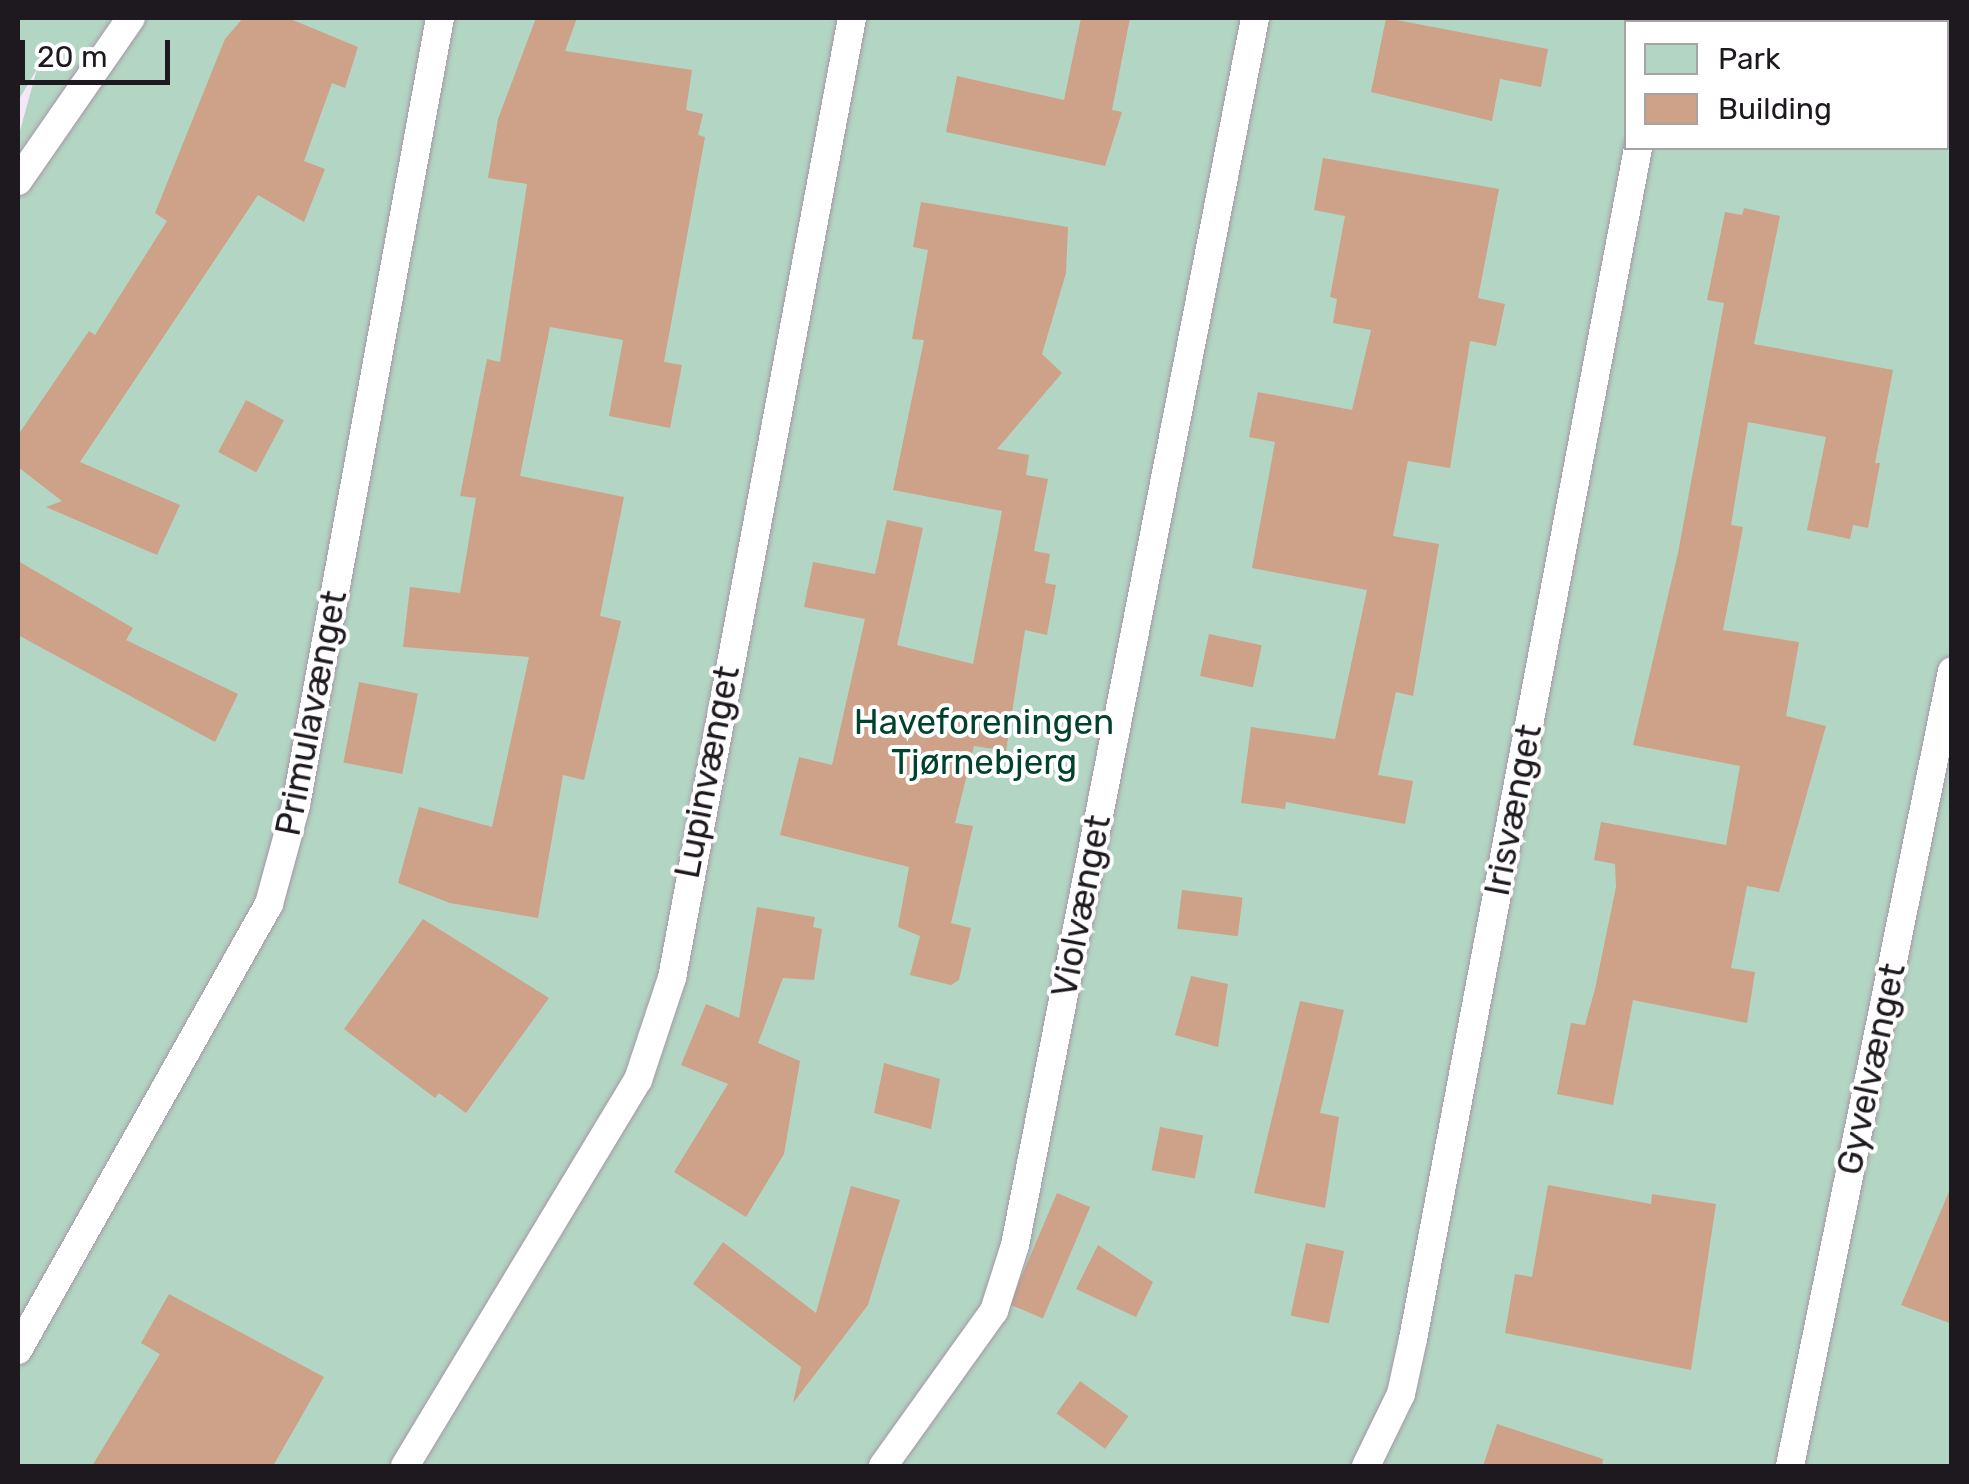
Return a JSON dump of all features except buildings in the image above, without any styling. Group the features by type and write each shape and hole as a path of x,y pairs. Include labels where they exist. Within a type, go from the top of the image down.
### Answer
{"lane":[{"path":"18,181 131,18"},
{"name":"Primulavænget","path":"18,1350 269,904 296,805 440,18"},
{"name":"Lupinvænget","path":"405,1466 638,1080 672,978 852,18"},
{"name":"Violvænget","path":"883,1466 994,1311 1015,1245 1255,18"},
{"name":"Irisvænget","path":"1366,1466 1401,1394 1413,1339 1638,150"},
{"name":"Gyvelvænget","path":"1790,1466 1952,671"}],"green space":[{"name":"Haveforeningen Tjørnebjerg","path":"18,18 1951,18 1951,1466 18,1466 18,138 37,69 18,101"}]}
